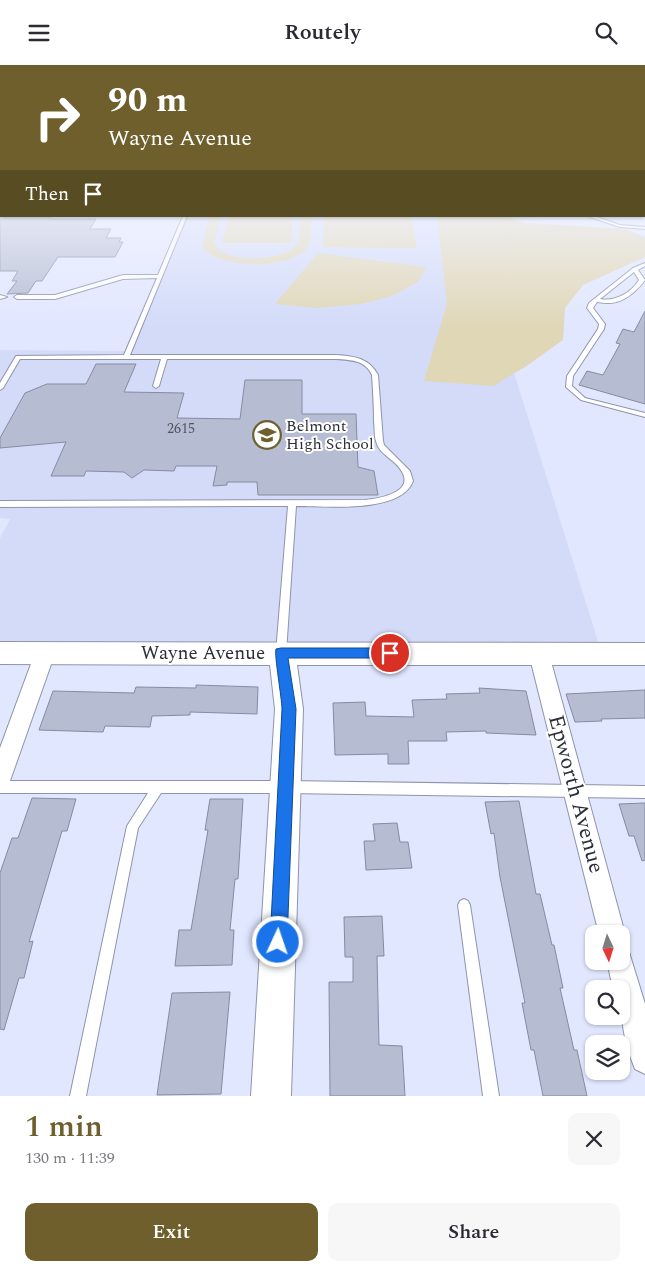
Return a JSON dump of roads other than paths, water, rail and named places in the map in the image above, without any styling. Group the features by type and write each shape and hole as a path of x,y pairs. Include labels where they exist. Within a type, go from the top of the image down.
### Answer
{"main road":[{"name":"Wayne Avenue","path":"0,653 645,654"},
{"path":"271,1096 289,709 286,677 281,653"}],"street":[{"path":"0,777 45,653"},
{"name":"Epworth Avenue","path":"539,654 610,925"},
{"path":"623,970 640,1023 645,1059"}],"lane":[{"path":"126,357 179,231"},
{"path":"645,264 634,269 592,303 590,308 602,324 601,329 570,376 569,387 583,399 645,415"},
{"path":"596,300 610,303 616,302 640,284 642,280 634,269"},
{"path":"17,297 54,297 123,277 160,276"},
{"path":"0,388 18,357 350,358 360,360 373,369 375,375 381,448 399,463 407,473 407,488 399,495 385,501 365,503 0,504"},
{"path":"156,386 165,357"},
{"path":"281,653 292,503"},
{"path":"0,787 285,787 645,792"},
{"path":"78,1096 133,826 158,787"},
{"path":"464,905 491,1096"}],"place":[{"name":"Belmont High School","path":"267,435"}]}
